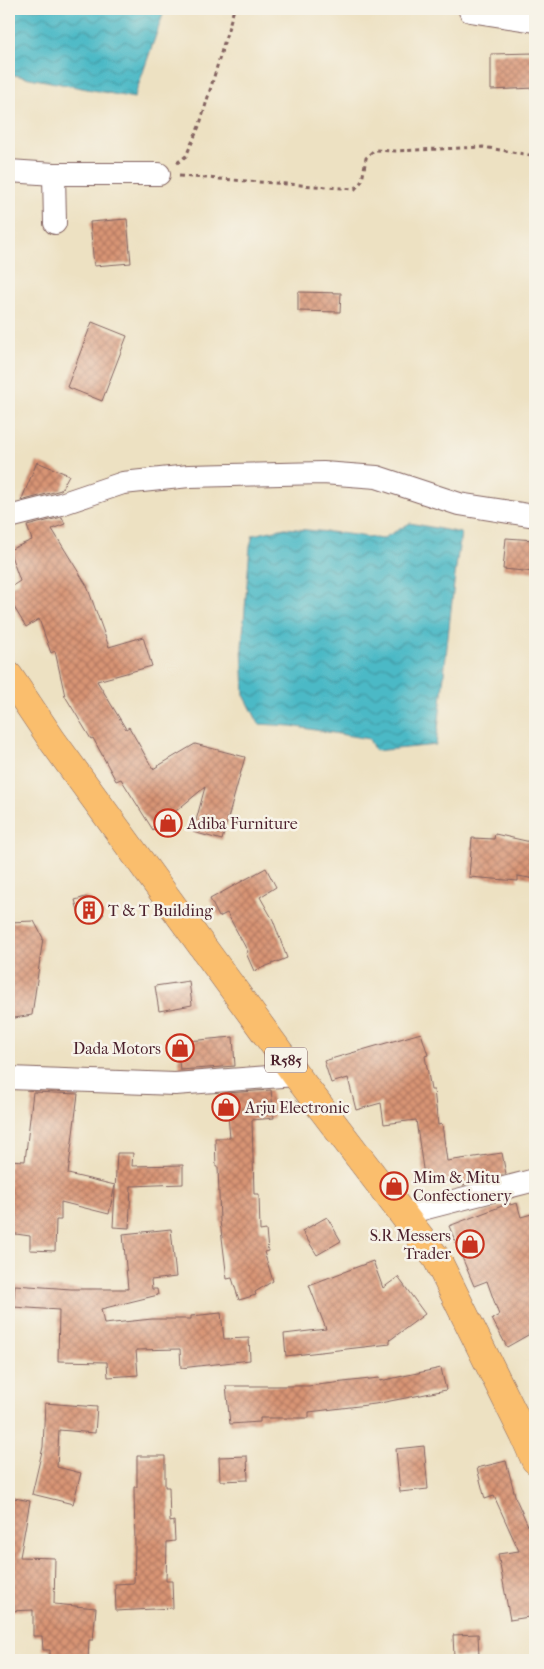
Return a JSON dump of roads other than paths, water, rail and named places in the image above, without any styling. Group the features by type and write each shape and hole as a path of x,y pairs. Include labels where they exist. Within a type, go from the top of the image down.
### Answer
{"main road":[{"name":"R585","path":"9,676 58,748 296,1075 437,1259 535,1460"}],"street":[{"path":"470,9 470,11 535,20"},
{"path":"9,171 54,174 159,174"},
{"path":"54,174 55,223"},
{"path":"9,517 61,504 123,483 189,476 322,473 377,477 459,504 535,516"},
{"path":"9,1078 175,1084 296,1075"},
{"path":"403,1214 535,1180"}],"water":[{"path":"9,9 165,9 134,98 9,74"},
{"path":"410,523 461,533 436,745 375,751 369,739 291,726 259,724 244,695 242,646 250,546 253,535 285,528 382,539"}],"place":[{"name":"Adiba Furniture","path":"168,823"},
{"name":"T & T Building","path":"89,910"},
{"name":"Dada Motors","path":"180,1048"},
{"name":"Arju Electronic","path":"226,1107"},
{"name":"Mim & Mitu Confectionery","path":"394,1186"},
{"name":"S.R Messers Trader","path":"470,1244"}]}
